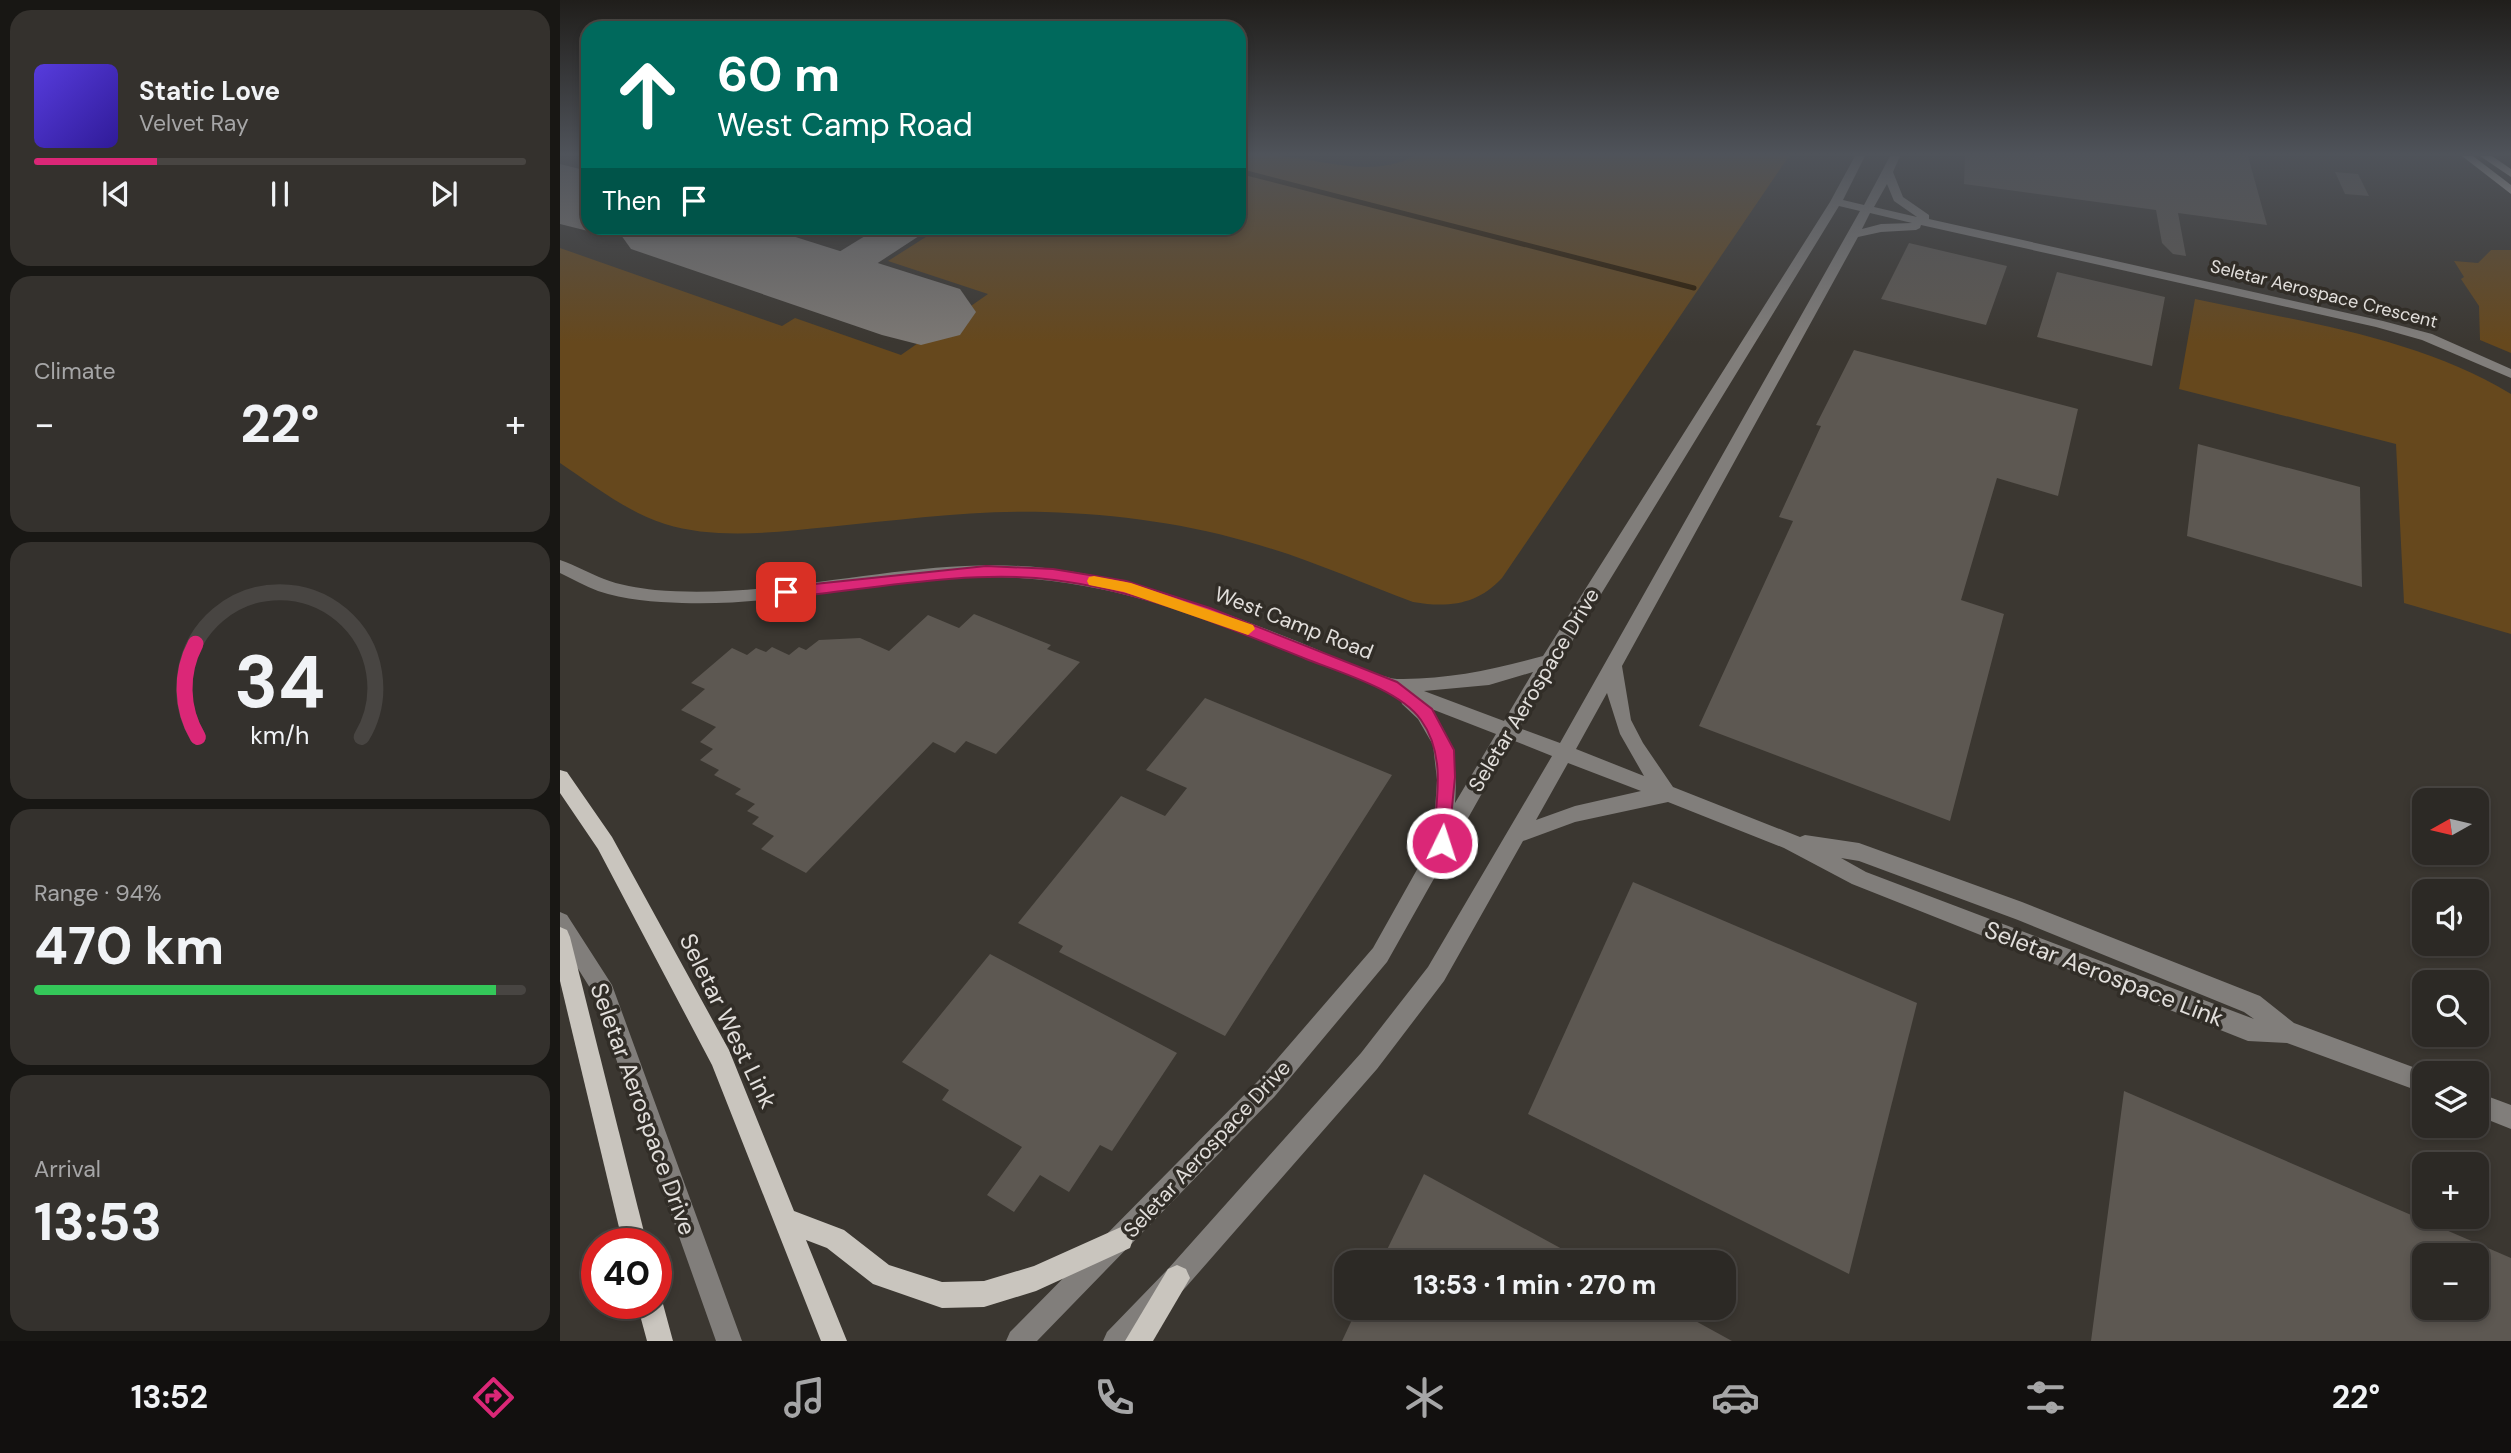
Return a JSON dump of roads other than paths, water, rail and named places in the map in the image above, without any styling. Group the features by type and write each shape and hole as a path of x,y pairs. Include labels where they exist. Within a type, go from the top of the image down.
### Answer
{"main road":[{"name":"Seletar West Link","path":"560,778 605,843 721,1058 834,1341"},
{"path":"560,937 631,1228"},
{"path":"787,1220 835,1239 882,1275 942,1295 984,1294 1036,1278 1121,1239"},
{"path":"1138,1341 1177,1279"},
{"path":"654,1319 660,1341"}],"street":[{"name":"Seletar Aerospace Drive","path":"1019,1341 1267,1088 1380,955 1549,661 1826,219"},
{"path":"1116,1341 1177,1279 1369,1061 1436,974 1613,666 1861,219"},
{"name":"Seletar Aerospace Crescent","path":"1910,219 2378,324 2427,337 2511,374"},
{"path":"1929,219 1944,226"},
{"path":"1853,235 1881,228 1944,226"},
{"name":"West Camp Road","path":"560,566 608,587 665,597 760,595 986,571 1053,574 1126,587 1192,608 1508,732"},
{"path":"1391,686 1489,678 1549,661"},
{"path":"1517,835 1575,814 1667,794 1631,742 1619,715 1614,692 1613,666"},
{"path":"1391,686 1427,714 1445,750 1447,777 1442,843"},
{"name":"Seletar Aerospace Link","path":"1508,732 1791,842 1859,878 2248,1030 2287,1032 2412,1078"},
{"name":"Seletar Aerospace Link","path":"1791,842 1859,852 2055,925 2252,1004 2287,1032"},
{"name":"Seletar Aerospace Drive","path":"560,922 601,985 729,1341"},
{"path":"2489,1108 2511,1117"}],"waterway":[{"path":"1424,219 1694,288"}]}
